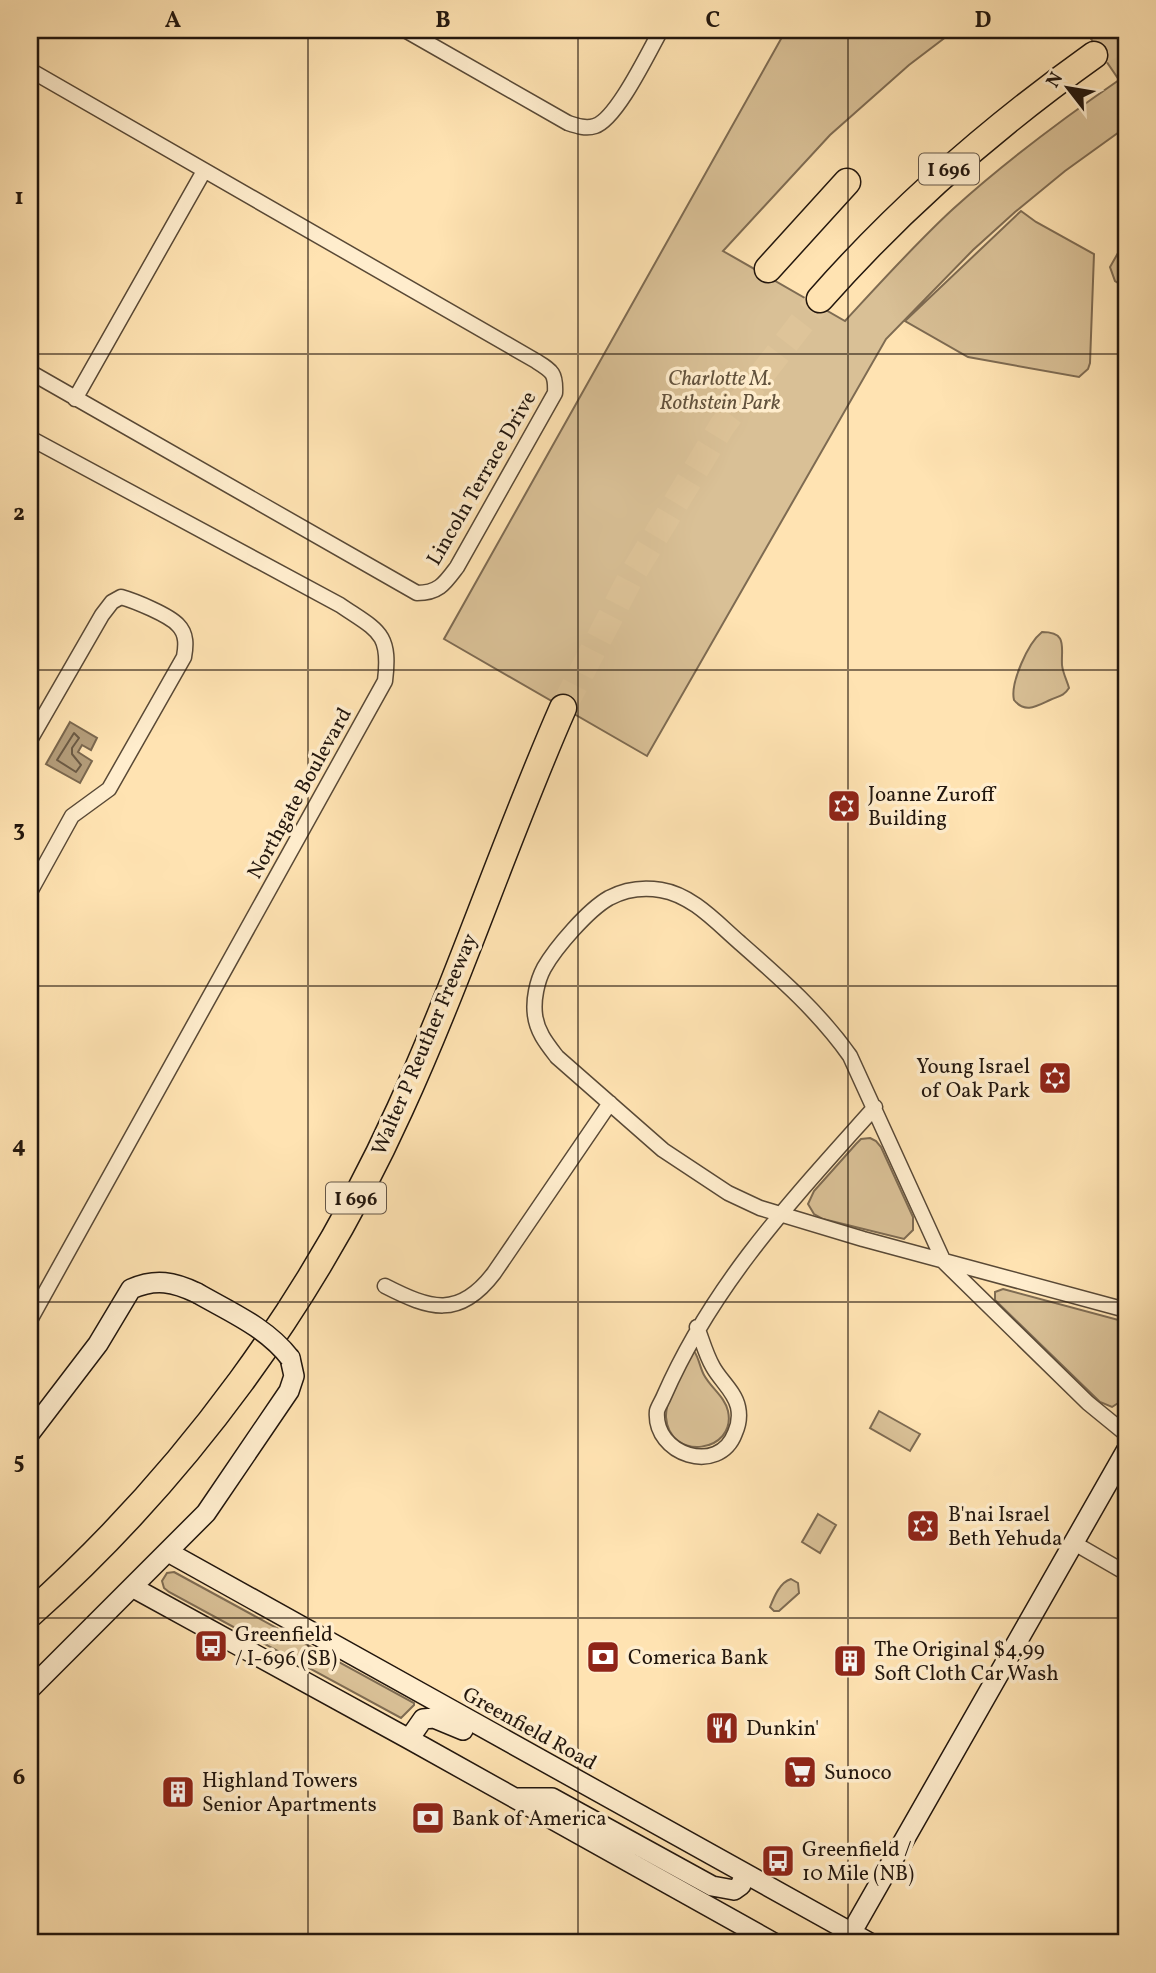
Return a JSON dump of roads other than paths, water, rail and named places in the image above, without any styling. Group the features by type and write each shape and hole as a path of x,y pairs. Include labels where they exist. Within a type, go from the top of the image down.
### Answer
{"highway":[{"name":"I 696","path":"820,299 856,258 933,183 1001,124 1094,55"},
{"path":"768,269 847,182"},
{"name":"Walter P Reuther Freeway","path":"30,1614 105,1544 175,1465 257,1360 312,1277 359,1194 400,1108 563,708"}],"main road":[{"path":"30,1433 98,1344 131,1289 156,1282 177,1284 262,1331 278,1343 290,1358 294,1376 289,1391 206,1513 30,1689"},
{"path":"848,1938 1126,1451"},
{"name":"Greenfield Road","path":"168,1552 744,1873 848,1938 870,1943"},
{"path":"132,1587 774,1943"},
{"path":"409,1739 424,1718 434,1717 454,1724 630,1824 682,1839"},
{"path":"514,1798 552,1798 712,1886 724,1890 734,1890 741,1885 744,1873"}],"street":[{"path":"405,30 568,123 584,127 595,126 612,115 661,30"},
{"name":"Lincoln Terrace Drive","path":"30,70 552,370 555,393 499,494 444,584 430,593 417,593 30,372"},
{"path":"75,398 204,171"},
{"name":"Northgate Boulevard","path":"30,438 340,606 369,625 386,643 388,657 385,681 30,1320"},
{"path":"30,740 112,602 121,597 141,603 178,625 187,643 184,657 109,789 72,816 30,892"},
{"path":"1126,1310 944,1262 779,1215 728,1193 663,1150 557,1057 545,1042 535,1015 539,981 545,967 592,911 621,892 643,888 662,890 693,902 793,989 833,1031 850,1056 875,1107 944,1262 1088,1403 1126,1434"},
{"path":"384,1286 418,1303 432,1306 452,1306 472,1297 494,1273 610,1104"},
{"path":"697,1328 711,1366 738,1404 739,1423 733,1439 722,1452 697,1458 682,1453 669,1444 661,1430 657,1411 680,1360 697,1328 779,1215 875,1107"},
{"path":"1074,1543 1126,1573"}],"water":[{"path":"70,722 97,738 91,750 82,745 78,752 92,761 80,783 46,764"}],"tunnel":[{"path":"1094,55 1126,37"},
{"path":"563,708 631,577 722,426 820,299"}],"place":[{"name":"Joanne Zuroff Building","path":"844,806"},
{"name":"Young Israel of Oak Park","path":"1055,1078"},
{"name":"B'nai Israel Beth Yehuda","path":"923,1526"},
{"name":"Greenfield / I-696 (SB)","path":"211,1646"},
{"name":"Comerica Bank","path":"603,1657"},
{"name":"The Original $4.99 Soft Cloth Car Wash","path":"850,1661"},
{"name":"Dunkin'","path":"722,1728"},
{"name":"Sunoco","path":"800,1772"},
{"name":"Highland Towers Senior Apartments","path":"178,1792"},
{"name":"Bank of America","path":"428,1818"},
{"name":"Greenfield / 10 Mile (NB)","path":"778,1861"}],"park label":[{"name":"Charlotte M. Rothstein Park","path":"720,390"}]}
